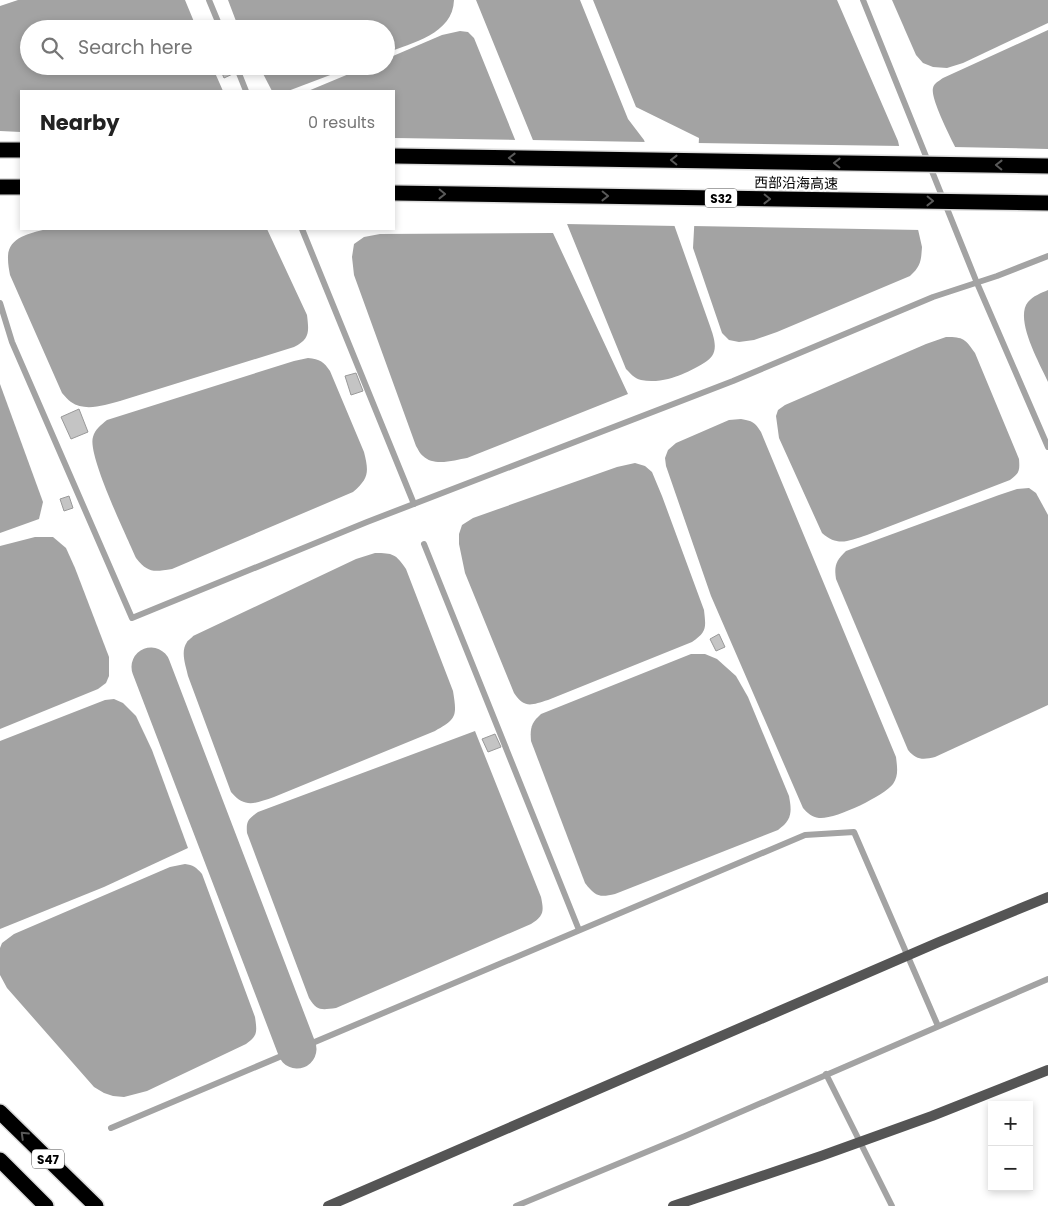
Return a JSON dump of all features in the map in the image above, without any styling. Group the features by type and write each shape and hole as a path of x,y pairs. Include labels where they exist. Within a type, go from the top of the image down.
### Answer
{"highway":[{"path":"0,150 20,150"},
{"name":"西部沿海高速","path":"395,156 1048,166"},
{"path":"0,187 20,187"},
{"name":"西部沿海高速","path":"395,193 1048,203"},
{"name":"S47","path":"0,1112 96,1206"},
{"name":"S47","path":"0,1160 46,1206"}],"street":[{"path":"328,1206 1048,897"},
{"path":"674,1206 932,1116 1048,1070"}],"shaded area":[{"path":"18,0 185,0 193,20 20,20 20,75 216,75 223,90 20,90 20,184 0,189 0,6"},
{"path":"228,0 454,0 452,12 439,29 419,41 395,50 395,20 236,20"},
{"path":"476,0 580,0 628,119 644,140 710,326 715,349 712,356 704,363 678,376 655,381 639,379 626,369"},
{"path":"593,0 837,0 898,141 922,247 921,260 916,269 910,276 777,332 754,340 739,342 729,340 722,333 693,248 699,138 636,107"},
{"path":"892,0 1048,0 1048,23 963,63 947,68 933,67 923,63 916,55"},
{"path":"1048,30 1048,183 982,198 944,125 933,88 943,78"},
{"path":"460,31 468,32 474,38 533,184 395,179 395,90 310,90 346,75 395,75 395,55 442,35"},
{"path":"264,75 330,75 291,90 271,90"},
{"path":"43,230 267,230 307,315 306,338 294,347 120,401 95,407 82,407 70,401 62,393 10,275 8,261 11,246 15,241 26,235"},
{"path":"553,233 628,394 467,458 445,462 428,459 421,454 416,446 354,275 352,257 354,244 364,237 380,234"},
{"path":"1048,290 1048,382 1034,353 1024,319 1028,302 1035,296"},
{"path":"946,337 964,340 975,353 1019,459 1018,472 1010,480 867,535 843,542 833,540 822,533 779,438 776,416 778,410 785,405"},
{"path":"308,358 316,359 326,365 330,371 364,452 367,470 362,483 353,492 172,569 155,571 144,566 136,558 96,461 93,437 100,425 107,420"},
{"path":"0,384 43,502 39,519 0,533"},
{"path":"741,419 753,422 761,432 896,757 896,778 888,789 858,806 826,818 814,817 803,808 711,596 666,466 665,458 668,450 676,443 729,420"},
{"path":"635,463 645,466 652,472 662,496 704,610 705,625 703,632 692,642 548,700 525,704 514,693 465,573 459,544 459,534 462,525 473,518 617,467"},
{"path":"1029,488 1036,493 1048,515 1048,705 935,757 923,759 917,757 908,750 836,579 836,564 846,551 999,495 1017,489"},
{"path":"35,537 53,537 66,548 109,657 109,676 106,683 98,689 0,729 0,546"},
{"path":"375,553 394,555 406,569 453,691 454,716 448,723 435,731 274,797 256,803 241,801 231,792 188,676 184,655 187,641 193,636 356,559"},
{"path":"691,654 705,654 717,659 736,676 748,697 789,796 790,815 786,823 778,830 615,894 598,895 585,883 531,741 532,726 541,714"},
{"path":"114,699 123,703 136,716 152,750 188,848 104,887 0,929 0,741 105,700"},
{"path":"475,731 541,897 543,910 541,916 531,924 336,1008 320,1009 309,998 247,833 248,821 258,812"},
{"path":"185,864 194,867 202,874 255,1017 256,1033 246,1044 147,1091 124,1097 113,1096 94,1087 7,988 0,975 0,948 2,943 14,934 170,867"}],"pier":[{"path":"0,131 20,132 20,187 0,192"},
{"path":"395,138 518,140 535,185 471,192 395,181"},
{"path":"531,140 647,142 677,226 565,224"},
{"path":"697,143 902,146 921,230 692,226"},
{"path":"953,147 1048,149 1048,186 982,200 979,199"}],"building":[{"path":"356,373 363,391 351,395 345,376"},
{"path":"79,409 88,432 71,439 61,417"},
{"path":"69,496 73,508 64,511 60,499"},
{"path":"719,634 725,647 716,651 710,639"},
{"path":"495,734 501,747 488,752 482,739"}],"waterway":[{"path":"209,0 217,20"},
{"path":"863,0 977,283 1048,447"},
{"path":"240,75 246,90"},
{"path":"302,230 414,504"},
{"path":"0,303 12,342 132,618 367,522 733,381 933,297 997,276 1048,256"},
{"path":"424,544 579,930"},
{"path":"151,667 297,1049"},
{"path":"111,1128 805,835 854,832 938,1026"},
{"path":"516,1206 685,1136 1048,979"},
{"path":"826,1074 892,1206"}]}
